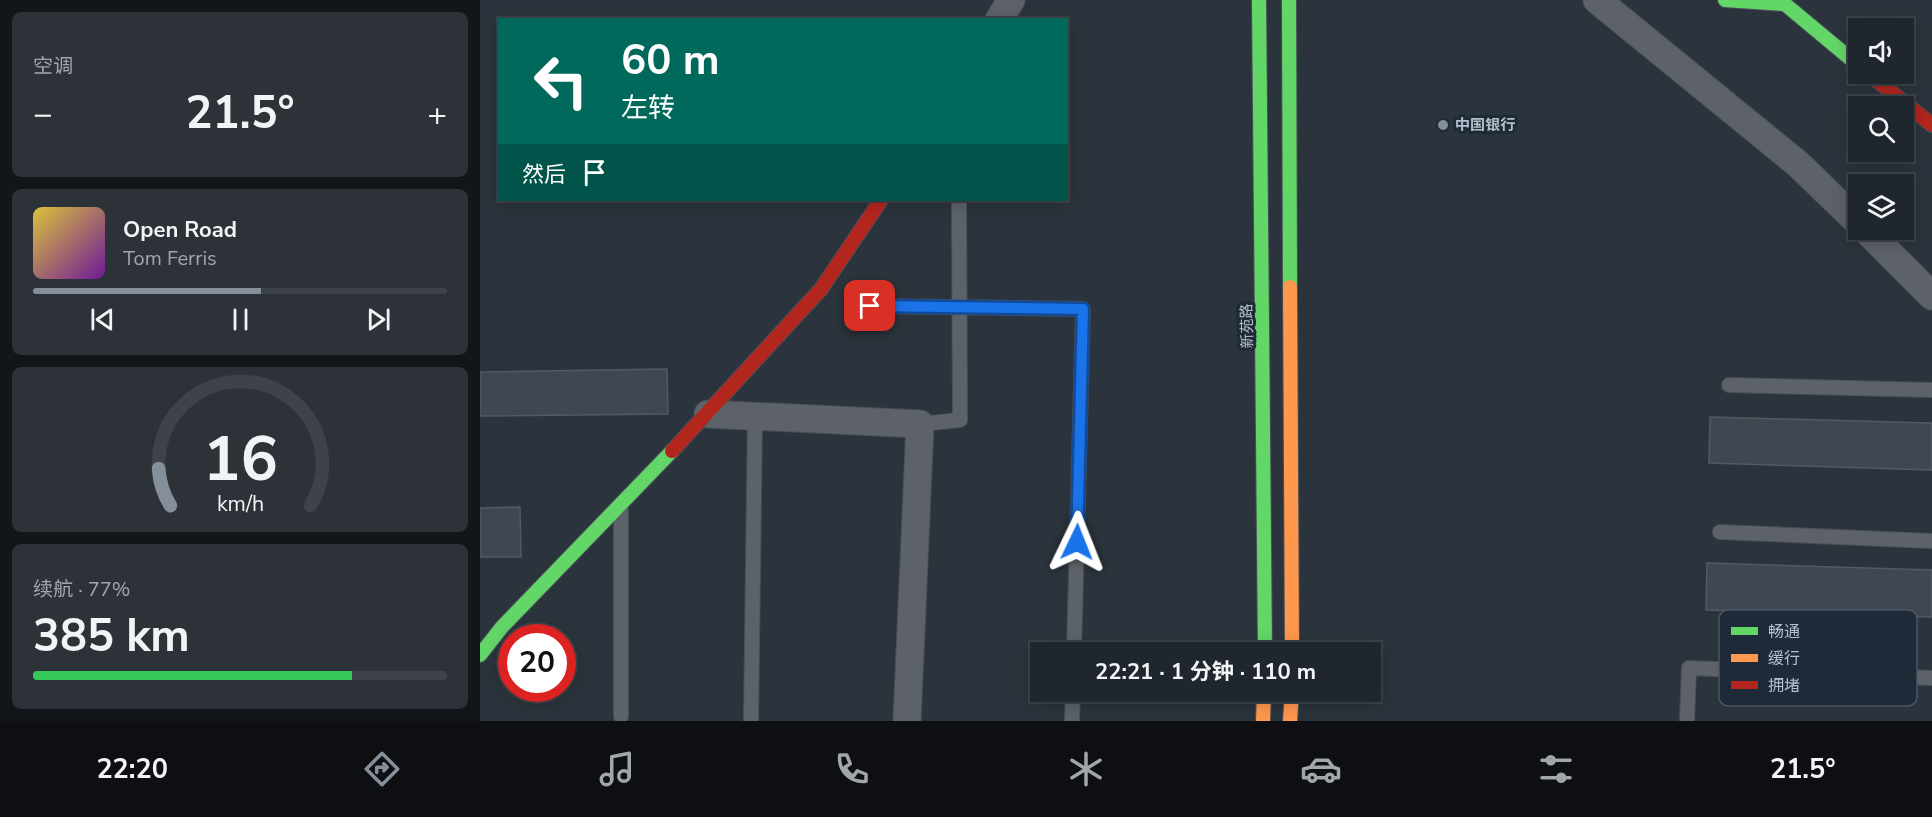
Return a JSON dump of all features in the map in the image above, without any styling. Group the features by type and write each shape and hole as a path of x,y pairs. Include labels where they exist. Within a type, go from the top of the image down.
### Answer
{"main road":[{"name":"新苑路","path":"1259,0 1266,540 1265,642"},
{"path":"1289,0 1292,642"},
{"path":"1725,0 1782,2 1848,57"},
{"path":"1881,84 1932,125"},
{"path":"480,655 502,627 708,414 821,290 880,201"},
{"path":"1263,721 1264,702"},
{"path":"1290,721 1291,702"}],"street":[{"path":"1000,18 1011,0"},
{"path":"1597,0 1798,164 1848,212"},
{"path":"1876,240 1932,296"},
{"path":"708,414 920,423 907,721"}],"lane":[{"path":"920,423 960,420 959,201"},
{"path":"870,306 1083,309 1074,642"},
{"path":"1729,385 1932,390"},
{"path":"751,721 754,417"},
{"path":"621,503 621,716"},
{"path":"1720,532 1932,541"},
{"path":"1687,721 1689,668 1719,669"},
{"path":"1917,677 1932,678"},
{"path":"1072,721 1073,702"}],"building":[{"path":"667,369 668,414 480,416 480,372"},
{"path":"1710,417 1932,423 1932,470 1709,463"},
{"path":"520,507 521,557 480,557 480,508"},
{"path":"1707,563 1932,570 1932,617 1917,617 1917,610 1706,610"}],"traffic: fast":[{"path":"1259,0 1265,642"},
{"path":"1289,0 1290,287"},
{"path":"1725,0 1783,4"},
{"path":"1780,0 1848,57"},
{"path":"480,655 502,627 672,451"}],"traffic: slow":[{"path":"1290,287 1292,642"},
{"path":"1263,721 1264,702"},
{"path":"1290,721 1291,702"}],"traffic: jam":[{"path":"1881,84 1932,125"},
{"path":"672,451 821,289 880,201"}],"place":[{"name":"中国银行","path":"1443,125"}],"route":[{"path":"870,306 1083,309 1077,542"}]}
